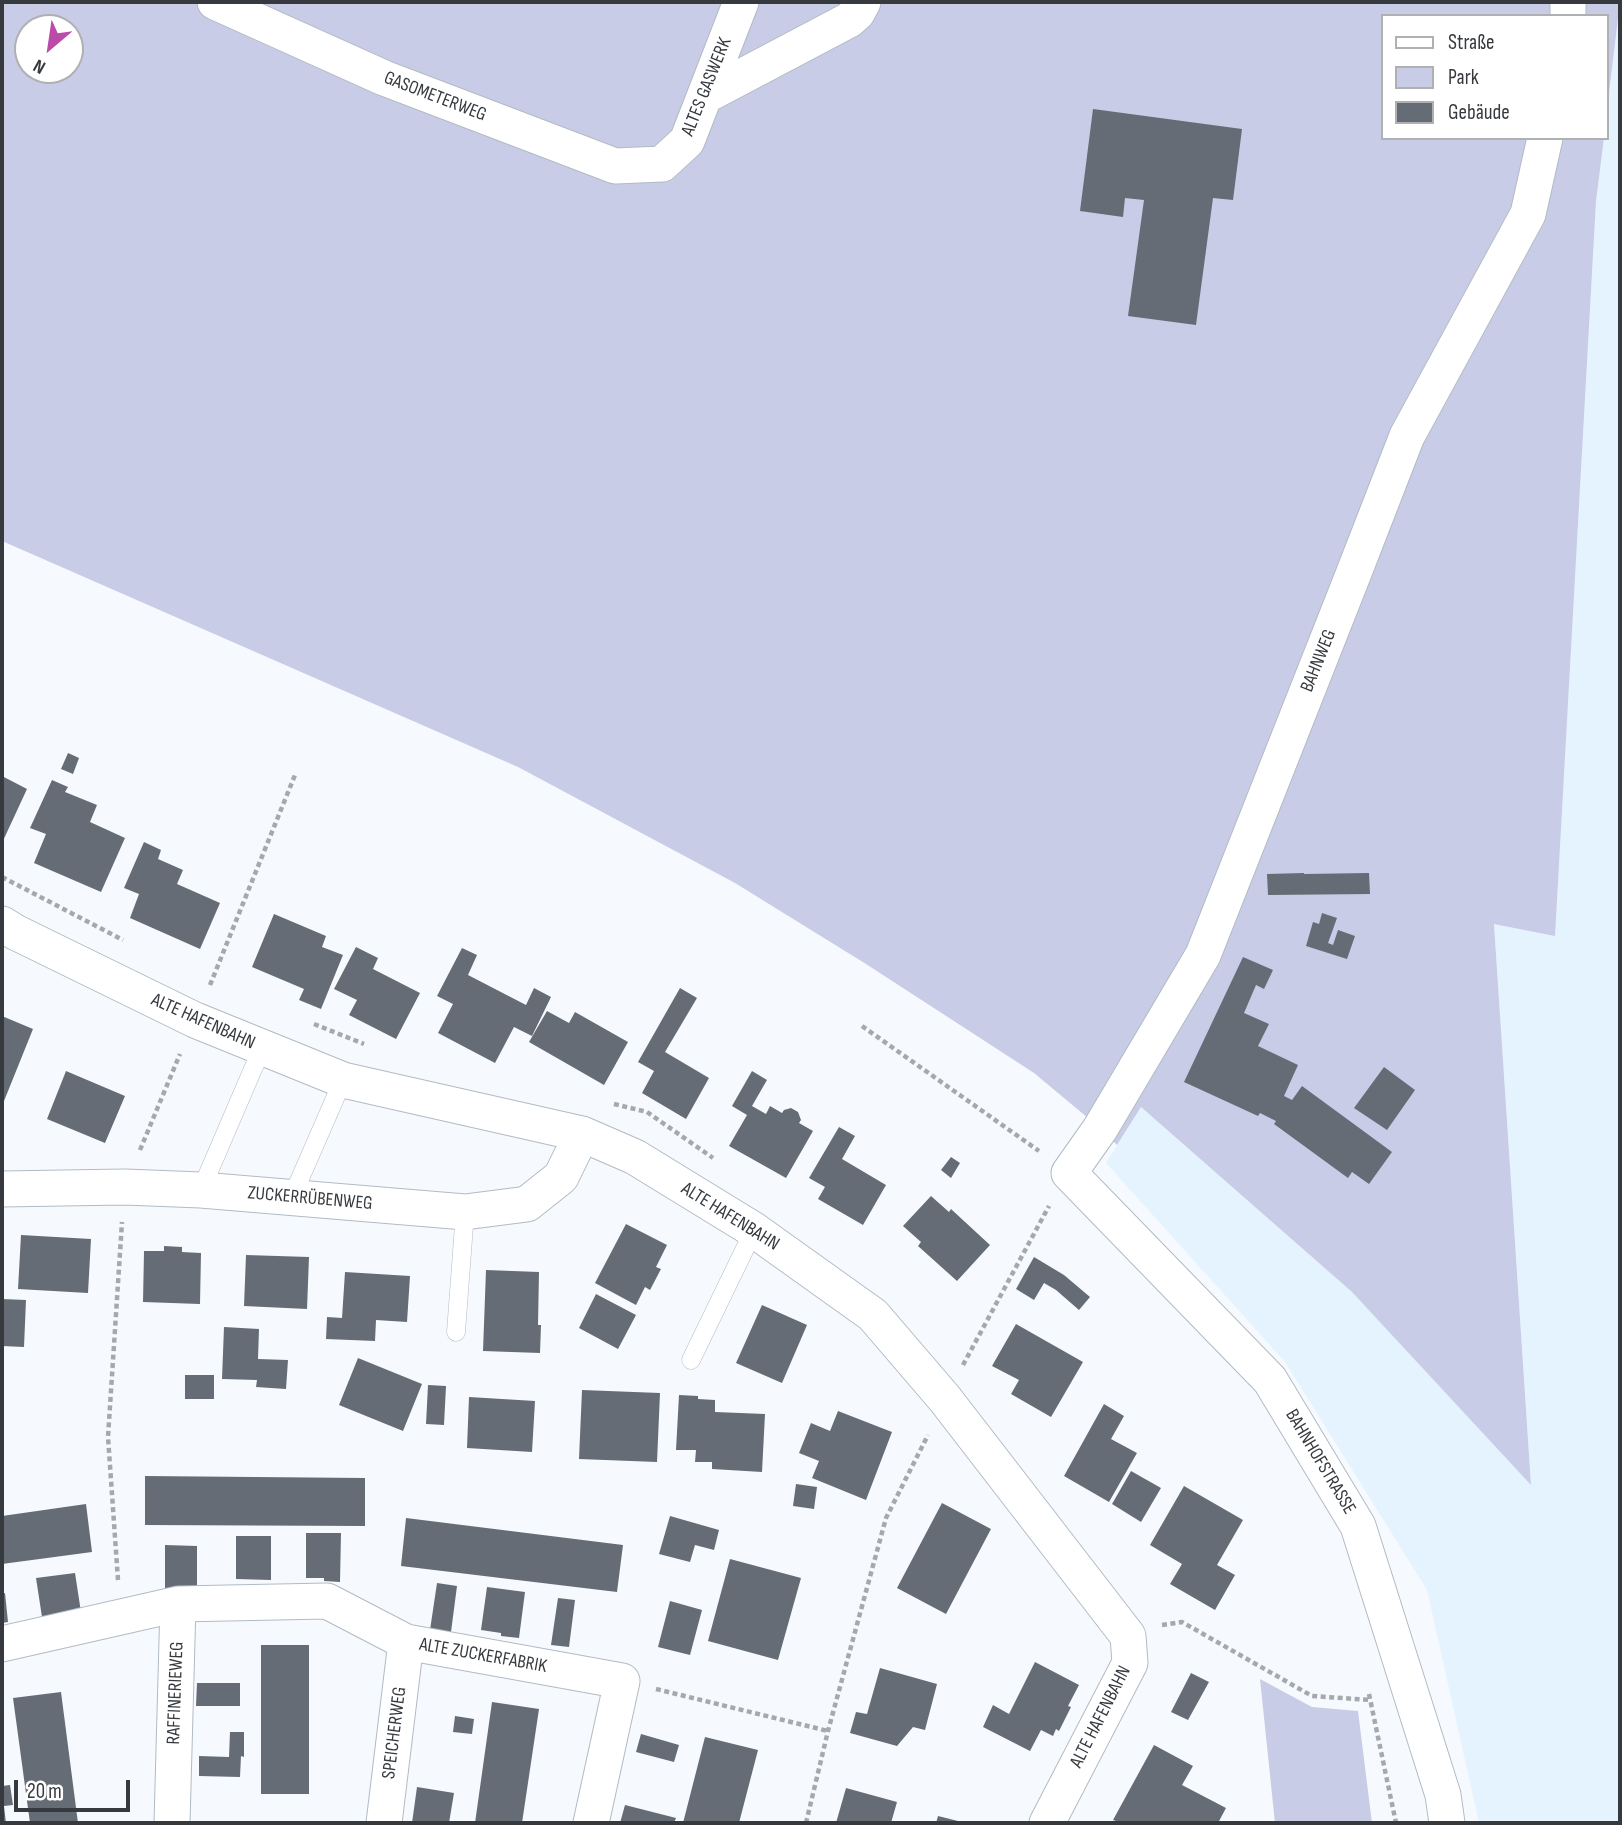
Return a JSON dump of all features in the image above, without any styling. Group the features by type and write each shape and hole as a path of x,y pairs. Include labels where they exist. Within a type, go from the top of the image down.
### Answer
{"street":[{"name":"GASOMETERWEG","path":"215,2 384,78 615,166 662,164"},
{"name":"ALTES GASWERK","path":"662,164 687,141 741,2"},
{"path":"705,96 849,20 863,2"},
{"name":"BAHNWEG","path":"1069,1173 1100,1129 1203,955 1407,436 1528,214 1545,140"},
{"name":"ALTE HAFENBAHN","path":"2,923 15,932 195,1020 343,1080 582,1134 635,1157 754,1230 873,1315 945,1399 1128,1636 1130,1662 1047,1823"},
{"name":"ZUCKERRÜBENWEG","path":"2,1189 125,1187 201,1190 465,1212 527,1204 561,1177 582,1134"},
{"name":"BAHNHOFSTRASSE","path":"1069,1173 1270,1380 1358,1526 1443,1795 1447,1823"},
{"name":"ALTE ZUCKERFABRIK","path":"2,1644 178,1604 327,1601 406,1642 622,1681"},
{"name":"RAFFINERIEWEG","path":"173,1823 178,1604"},
{"name":"SPEICHERWEG","path":"384,1823 406,1642"},
{"path":"592,1823 622,1681"}],"lane":[{"path":"201,1190 262,1048"},
{"path":"292,1197 343,1080"},
{"path":"456,1332 465,1212"},
{"path":"691,1360 754,1230"}],"path":[{"path":"806,1823 886,1518 945,1399 1058,1187 1069,1173 862,1026"},
{"path":"1128,1636 1182,1622 1312,1696 1370,1700"},
{"path":"622,1681 828,1731"}],"shaded area":[{"path":"1620,3 1620,1823 1479,1823 1427,1590 1285,1362 1106,1163 1141,1107 1352,1292 1531,1484 1494,923 1555,935 1596,201 1604,140 1608,140 1608,102"}],"green space":[{"path":"2,2 1620,2 1608,101 1608,14 1380,14 1380,140 1604,140 1596,201 1555,936 1494,924 1531,1485 1352,1292 1141,1107 1117,1145 1034,1073 735,883 518,767 2,541"},
{"path":"1260,1679 1312,1707 1358,1711 1372,1823 1275,1823"}],"building":[{"path":"1093,109 1242,129 1233,200 1213,198 1196,325 1128,316 1144,200 1125,198 1123,217 1080,211"},
{"path":"68,753 79,758 73,774 61,769"},
{"path":"2,776 27,789 2,843"},
{"path":"52,780 68,787 65,792 97,805 90,822 125,838 101,892 34,863 46,834 30,828"},
{"path":"144,842 161,850 158,859 183,870 177,884 220,903 200,949 130,918 139,894 124,888"},
{"path":"1369,873 1370,894 1268,895 1267,874"},
{"path":"1322,913 1337,918 1328,943 1333,945 1338,930 1355,936 1347,959 1306,946 1313,922 1319,924"},
{"path":"274,914 326,936 322,947 343,955 321,1009 299,1000 304,989 252,967"},
{"path":"356,947 378,958 373,969 420,993 396,1039 349,1015 357,1000 334,989"},
{"path":"462,948 477,955 468,975 526,1005 534,988 551,997 532,1036 514,1027 495,1063 438,1033 453,1004 437,996"},
{"path":"1243,957 1273,970 1264,989 1256,985 1244,1013 1269,1024 1258,1046 1298,1065 1284,1096 1292,1100 1302,1086 1392,1152 1369,1184 1352,1172 1348,1178 1274,1124 1276,1121 1260,1113 1258,1116 1184,1082"},
{"path":"680,988 697,998 665,1052 709,1078 686,1119 642,1093 654,1071 638,1062"},
{"path":"547,1011 569,1023 575,1012 628,1042 604,1085 529,1042"},
{"path":"2,1016 33,1029 2,1106"},
{"path":"1384,1067 1415,1090 1387,1130 1354,1108"},
{"path":"66,1071 125,1096 105,1143 47,1119"},
{"path":"752,1071 767,1080 752,1106 766,1114 770,1106 782,1113 791,1108 798,1112 801,1120 799,1123 813,1131 786,1178 729,1146 747,1115 732,1106"},
{"path":"839,1127 855,1136 842,1159 886,1185 863,1225 818,1199 825,1187 809,1178"},
{"path":"951,1157 960,1163 951,1178 941,1170"},
{"path":"931,1196 949,1212 951,1209 990,1245 957,1281 918,1246 921,1242 903,1226"},
{"path":"626,1224 667,1245 656,1267 661,1269 650,1290 645,1287 636,1305 595,1283"},
{"path":"21,1235 91,1239 88,1293 18,1289"},
{"path":"164,1246 182,1247 182,1252 201,1253 200,1304 143,1302 144,1251 164,1251"},
{"path":"246,1255 309,1257 307,1309 244,1306"},
{"path":"1034,1257 1064,1275 1090,1297 1079,1310 1044,1283 1034,1300 1016,1289"},
{"path":"486,1270 539,1272 540,1353 483,1351"},
{"path":"345,1272 410,1276 407,1322 376,1320 375,1341 326,1339 327,1317 342,1318"},
{"path":"596,1294 636,1315 618,1349 579,1328"},
{"path":"2,1299 26,1300 24,1347 2,1346"},
{"path":"762,1305 807,1325 782,1383 736,1363"},
{"path":"1016,1324 1083,1362 1051,1417 1011,1394 1019,1380 992,1366"},
{"path":"224,1327 259,1329 258,1359 288,1360 286,1389 256,1387 257,1380 222,1379"},
{"path":"358,1358 422,1384 403,1431 339,1405"},
{"path":"185,1375 214,1375 214,1399 185,1399"},
{"path":"428,1385 446,1386 444,1425 426,1424"},
{"path":"582,1390 660,1393 657,1462 579,1459"},
{"path":"679,1395 715,1400 715,1412 765,1414 762,1472 712,1469 712,1462 695,1462 696,1450 676,1450"},
{"path":"469,1397 535,1401 532,1452 467,1448"},
{"path":"1104,1404 1124,1416 1111,1439 1137,1453 1109,1502 1064,1476"},
{"path":"838,1411 892,1432 866,1500 812,1478 819,1461 799,1453 811,1423 830,1431"},
{"path":"1131,1471 1161,1488 1141,1522 1112,1504"},
{"path":"145,1476 365,1478 365,1526 145,1525"},
{"path":"796,1484 817,1487 814,1509 793,1506"},
{"path":"1184,1486 1243,1520 1217,1565 1235,1575 1215,1610 1170,1584 1182,1564 1150,1545"},
{"path":"942,1503 991,1529 946,1614 897,1588"},
{"path":"86,1504 92,1552 2,1564 2,1516"},
{"path":"670,1516 719,1530 714,1550 695,1545 690,1562 659,1554"},
{"path":"406,1518 623,1545 617,1592 401,1566"},
{"path":"306,1533 341,1533 340,1582 324,1581 324,1578 306,1578"},
{"path":"236,1536 271,1536 271,1580 236,1579"},
{"path":"165,1545 197,1546 197,1588 165,1588"},
{"path":"730,1559 801,1578 778,1660 708,1641"},
{"path":"75,1573 81,1612 42,1617 36,1578"},
{"path":"437,1583 457,1586 451,1632 430,1630"},
{"path":"487,1587 525,1592 519,1638 481,1630"},
{"path":"5,1593 8,1622 2,1623 2,1594"},
{"path":"558,1598 575,1600 569,1647 551,1645"},
{"path":"670,1601 702,1610 690,1655 658,1647"},
{"path":"261,1645 309,1645 309,1794 261,1794"},
{"path":"1035,1662 1079,1685 1059,1731 1056,1729 1053,1736 1041,1730 1030,1751 983,1727 993,1705 1009,1714"},
{"path":"880,1668 937,1684 925,1730 913,1727 897,1746 850,1733 856,1712 867,1714"},
{"path":"1191,1673 1209,1682 1188,1720 1171,1712"},
{"path":"197,1683 240,1683 240,1706 196,1706"},
{"path":"61,1692 78,1823 30,1823 13,1698"},
{"path":"492,1702 539,1709 522,1823 475,1823"},
{"path":"455,1716 474,1719 472,1734 453,1732"},
{"path":"230,1732 244,1732 244,1757 241,1756 240,1777 199,1776 199,1756 229,1757"},
{"path":"641,1734 679,1745 674,1762 636,1752"},
{"path":"705,1737 758,1750 739,1823 683,1823"},
{"path":"1154,1745 1193,1766 1182,1785 1226,1808 1218,1823 1122,1823 1113,1820"},
{"path":"10,1785 13,1805 4,1806 6,1823 2,1823 2,1786"},
{"path":"417,1787 454,1793 449,1823 412,1823"},
{"path":"846,1788 897,1802 891,1823 836,1823"},
{"path":"625,1805 676,1818 674,1823 620,1823"},
{"path":"938,1816 962,1822 962,1823 936,1823"}]}
